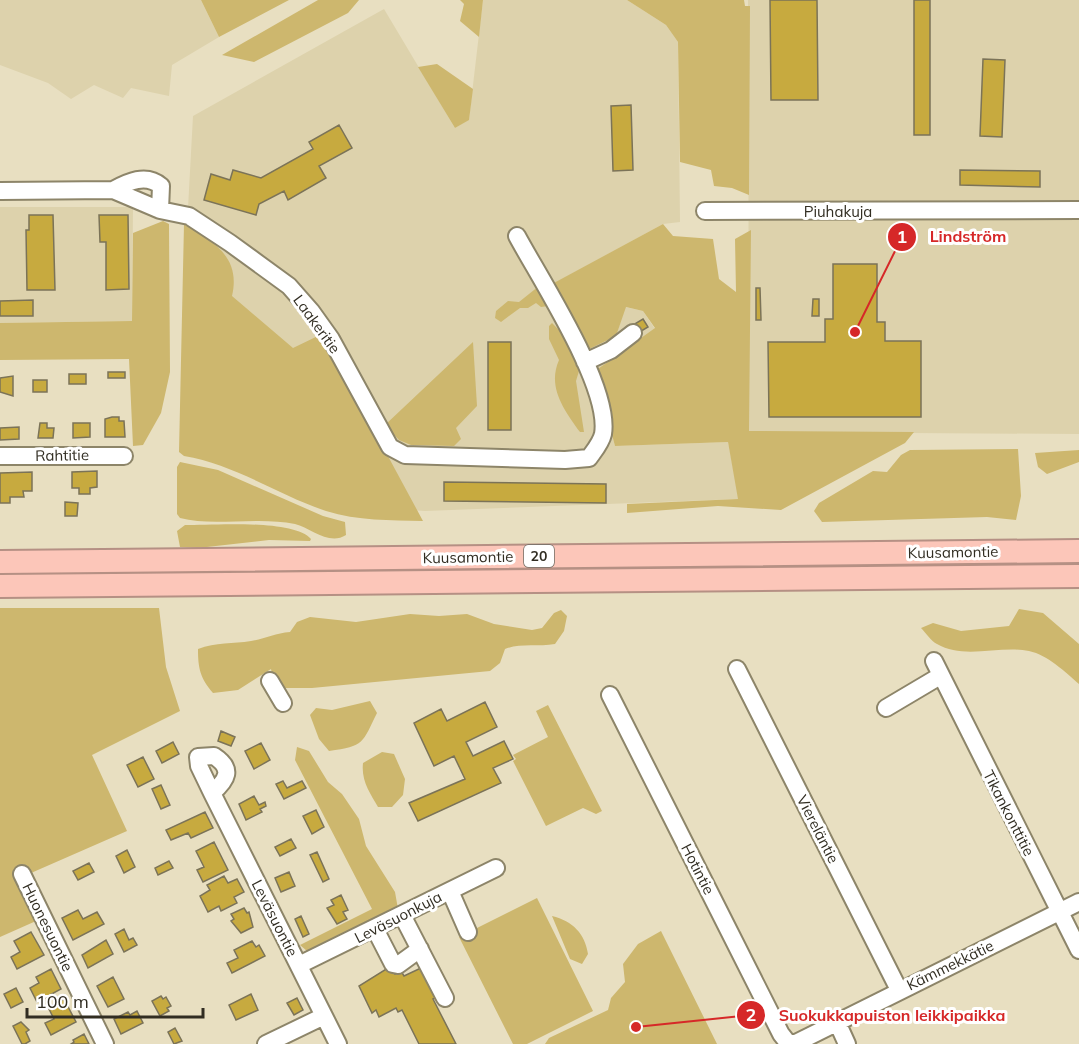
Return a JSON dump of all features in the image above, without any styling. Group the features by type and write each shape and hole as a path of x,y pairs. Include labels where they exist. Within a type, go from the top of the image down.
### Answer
{"highway":[{"name":"Kuusamontie","path":"0,562 1079,551"},
{"name":"Kuusamontie","path":"0,586 1079,576"}],"street":[{"path":"113,189 132,179 155,181 161,186 160,210"},
{"name":"Laakeritie","path":"0,191 113,189 160,210 189,216 289,286 331,339 390,447 405,455 566,460 589,458 603,434 603,414 585,362"},
{"name":"Piuhakuja","path":"705,211 1079,210"},
{"path":"517,236 585,362 611,350 633,333"},
{"name":"Rahtitie","path":"0,456 124,456"},
{"name":"Tikankonttitie","path":"886,708 937,668 1079,950"},
{"name":"Viereläntie","path":"737,669 899,990"},
{"path":"270,681 283,703"},
{"name":"Hotintie","path":"610,695 781,1034 788,1043"},
{"name":"Leväsuontie","path":"212,793 338,1044"},
{"name":"Leväsuonkuja","path":"299,965 496,868"},
{"name":"Huonesuontie","path":"22,874 105,1044"},
{"path":"450,891 468,932"},
{"name":"Kämmekkätie","path":"788,1043 796,1043 1079,902"},
{"path":"402,915 445,998"},
{"path":"375,929 393,964 398,965 420,949"},
{"path":"266,1044 324,1016"},
{"path":"837,1022 847,1044"}],"shaded area":[{"path":"0,0 201,0 219,37 172,65 169,96 131,88 123,98 94,85 71,99 48,83 0,65"},
{"path":"201,0 289,0 219,37"},
{"path":"318,0 359,0 348,13 254,62 222,55"},
{"path":"460,0 483,0 479,37 460,21 464,4"},
{"path":"483,0 627,0 666,25 678,42 680,222 663,224 553,284 616,336 625,307 643,311 655,329 595,371 615,446 728,442 739,499 410,510 295,354 185,264 193,116 384,9 455,128 469,119"},
{"path":"627,0 744,0 745,6 750,6 749,195 732,188 714,186 711,170 680,162 678,42 666,25"},
{"path":"748,0 1079,0 1079,434 749,432"},
{"path":"437,64 473,89 469,120 455,128 418,67"},
{"path":"0,207 133,207 132,321 0,323"},
{"path":"163,221 169,224 170,372 161,413 143,445 133,446 129,359 0,360 0,323 132,321 133,233"},
{"path":"184,224 215,244 229,261 234,282 232,296 293,348 322,334 423,521 362,518 326,511 221,466 184,456 179,452"},
{"path":"663,224 673,236 713,239 719,279 736,292 735,239 751,230 749,431 914,432 905,443 781,510 718,506 627,513 627,504 738,499 728,442 615,446 595,371 655,328 643,311 626,307 616,336 585,351 552,284"},
{"path":"539,286 548,306 541,307 536,303 528,308 520,308 501,322 495,318 496,311 508,301 519,302"},
{"path":"552,323 565,336 576,357 579,371 576,381 584,432 580,432 568,415 556,389 556,370 559,360 549,339 549,326"},
{"path":"473,342 477,406 456,428 461,439 454,446 411,445 399,440 385,425"},
{"path":"1018,449 1021,496 1016,520 987,517 822,522 814,511 819,503 873,471 887,472 901,455 910,450"},
{"path":"1079,450 1079,462 1047,474 1038,467 1035,453"},
{"path":"180,462 218,470 323,516 345,522 346,535 340,538 327,537 295,524 281,522 207,522 180,518 177,514 177,467"},
{"path":"185,525 271,526 288,528 311,539 310,541 269,540 198,548 180,547 177,531"},
{"path":"0,608 159,608 166,667 180,711 92,755 127,831 15,880 36,921 0,937"},
{"path":"1019,609 1043,613 1079,644 1079,684 1056,664 1036,653 1018,650 970,652 948,649 935,643 921,628 933,623 961,631 1009,626"},
{"path":"561,610 567,616 564,631 555,644 516,646 505,649 500,663 490,671 312,688 281,688 273,679 271,669 238,690 213,693 205,682 199,667 198,649 290,632 297,622 310,617 356,622 410,614 439,616 467,614 494,624 532,630 542,628 554,613"},
{"path":"370,701 377,713 365,737 356,745 329,751 319,739 310,715 316,708 332,710"},
{"path":"548,705 602,811 596,814 583,808 546,826 513,761 516,759 513,755 548,737 536,711"},
{"path":"297,747 309,751 328,782 342,794 359,819 366,846 395,892 398,909 317,950 307,951 300,945 372,909 295,760"},
{"path":"382,752 394,754 405,779 403,795 392,807 378,807 363,776 363,763"},
{"path":"537,898 593,1011 527,1044 513,1044 459,937"},
{"path":"552,916 566,921 581,935 588,954 582,964 570,959"},
{"path":"661,931 717,1044 545,1044 549,1038 608,1010 611,998 625,982 623,964 638,944"}],"building":[{"path":"770,0 817,0 818,100 771,100"},
{"path":"914,0 930,0 930,135 914,135"},
{"path":"983,59 1005,60 1002,137 980,136"},
{"path":"631,105 633,170 613,171 611,106"},
{"path":"339,125 352,148 319,166 326,178 288,200 284,191 259,204 256,215 204,200 211,174 230,180 233,170 261,178 313,149 309,142"},
{"path":"960,170 1040,171 1040,187 960,185"},
{"path":"29,215 53,215 55,290 27,290 26,230 29,230"},
{"path":"99,215 128,215 129,289 106,290 106,242 100,242"},
{"path":"833,264 877,264 877,322 885,322 885,341 921,341 921,417 769,417 768,342 825,342 825,319 833,319"},
{"path":"756,288 760,288 761,320 756,320"},
{"path":"813,299 819,299 819,316 812,316"},
{"path":"33,300 33,316 0,316 0,301"},
{"path":"643,319 648,327 638,333 633,325"},
{"path":"488,342 511,342 511,430 488,430"},
{"path":"108,372 125,372 125,378 108,378"},
{"path":"69,374 86,374 86,384 69,384"},
{"path":"13,376 13,396 0,392 0,378"},
{"path":"33,380 47,380 47,392 33,392"},
{"path":"119,417 119,421 124,421 125,437 105,437 105,419"},
{"path":"40,423 47,423 47,428 54,428 53,438 38,438"},
{"path":"73,423 90,423 90,437 73,438"},
{"path":"19,427 19,439 0,440 0,428"},
{"path":"97,471 97,487 90,488 90,494 79,494 79,488 72,488 72,472"},
{"path":"32,472 32,491 23,491 24,497 10,497 10,503 0,503 0,473"},
{"path":"444,482 606,484 606,503 444,501"},
{"path":"65,502 78,503 77,516 65,516"},
{"path":"485,702 497,727 466,742 473,756 504,741 513,759 493,768 501,783 418,821 409,803 465,779 454,756 434,766 414,723 441,709 447,721"},
{"path":"221,731 235,737 231,746 218,741"},
{"path":"173,742 179,754 162,763 156,751"},
{"path":"261,743 270,760 254,769 245,751"},
{"path":"143,757 154,779 138,787 127,765"},
{"path":"283,781 287,788 302,781 306,788 284,799 276,784"},
{"path":"161,785 170,805 161,809 152,789"},
{"path":"254,796 259,805 265,802 266,806 260,809 262,812 246,820 239,804"},
{"path":"316,810 324,827 312,834 303,816"},
{"path":"205,812 213,828 191,838 188,833 171,840 166,830"},
{"path":"291,839 296,848 280,856 275,847"},
{"path":"214,842 228,870 203,882 197,870 204,867 196,851"},
{"path":"127,850 135,867 124,873 116,856"},
{"path":"317,852 329,879 323,882 310,855"},
{"path":"169,861 173,868 158,875 155,868"},
{"path":"89,863 94,872 78,880 73,871"},
{"path":"289,872 295,886 281,892 275,878"},
{"path":"224,876 228,883 237,879 244,892 234,897 237,903 221,911 219,906 208,912 200,896 210,890 207,885"},
{"path":"341,895 348,910 343,912 347,919 337,924 327,908 334,905 331,900"},
{"path":"244,908 247,913 249,912 253,927 241,933 231,921 234,919 231,914"},
{"path":"78,910 83,919 97,912 104,924 73,940 62,918"},
{"path":"301,916 309,934 303,937 295,919"},
{"path":"124,929 129,940 133,938 137,945 124,952 115,934"},
{"path":"31,932 44,955 17,969 11,957 20,952 14,941"},
{"path":"106,940 113,954 88,968 82,955"},
{"path":"252,941 256,947 259,945 265,956 232,973 227,963 238,958 234,950"},
{"path":"391,966 395,974 401,971 404,976 423,967 436,998 433,999 456,1044 419,1044 402,1010 398,1012 396,1008 379,1017 376,1010 372,1013 359,986"},
{"path":"51,969 61,989 37,1002 30,988 39,983 36,977"},
{"path":"113,977 124,999 108,1007 97,986"},
{"path":"16,988 23,1002 11,1008 4,994"},
{"path":"251,994 258,1010 236,1020 229,1005"},
{"path":"161,996 163,999 166,997 171,1006 167,1008 169,1011 160,1016 152,1001"},
{"path":"297,998 303,1010 294,1015 287,1003"},
{"path":"64,999 76,1022 51,1035 45,1023 54,1019 48,1007"},
{"path":"137,1011 143,1023 121,1034 114,1019 128,1012 130,1015"},
{"path":"21,1022 29,1030 26,1032 30,1041 25,1044 22,1044 13,1026"},
{"path":"175,1028 182,1041 174,1044 168,1032"},
{"path":"84,1034 89,1044 71,1044 73,1040"}],"place":[{"name":"Lindström","path":"855,332"},
{"name":"Suokukkapuiston leikkipaikka","path":"636,1027"}]}
